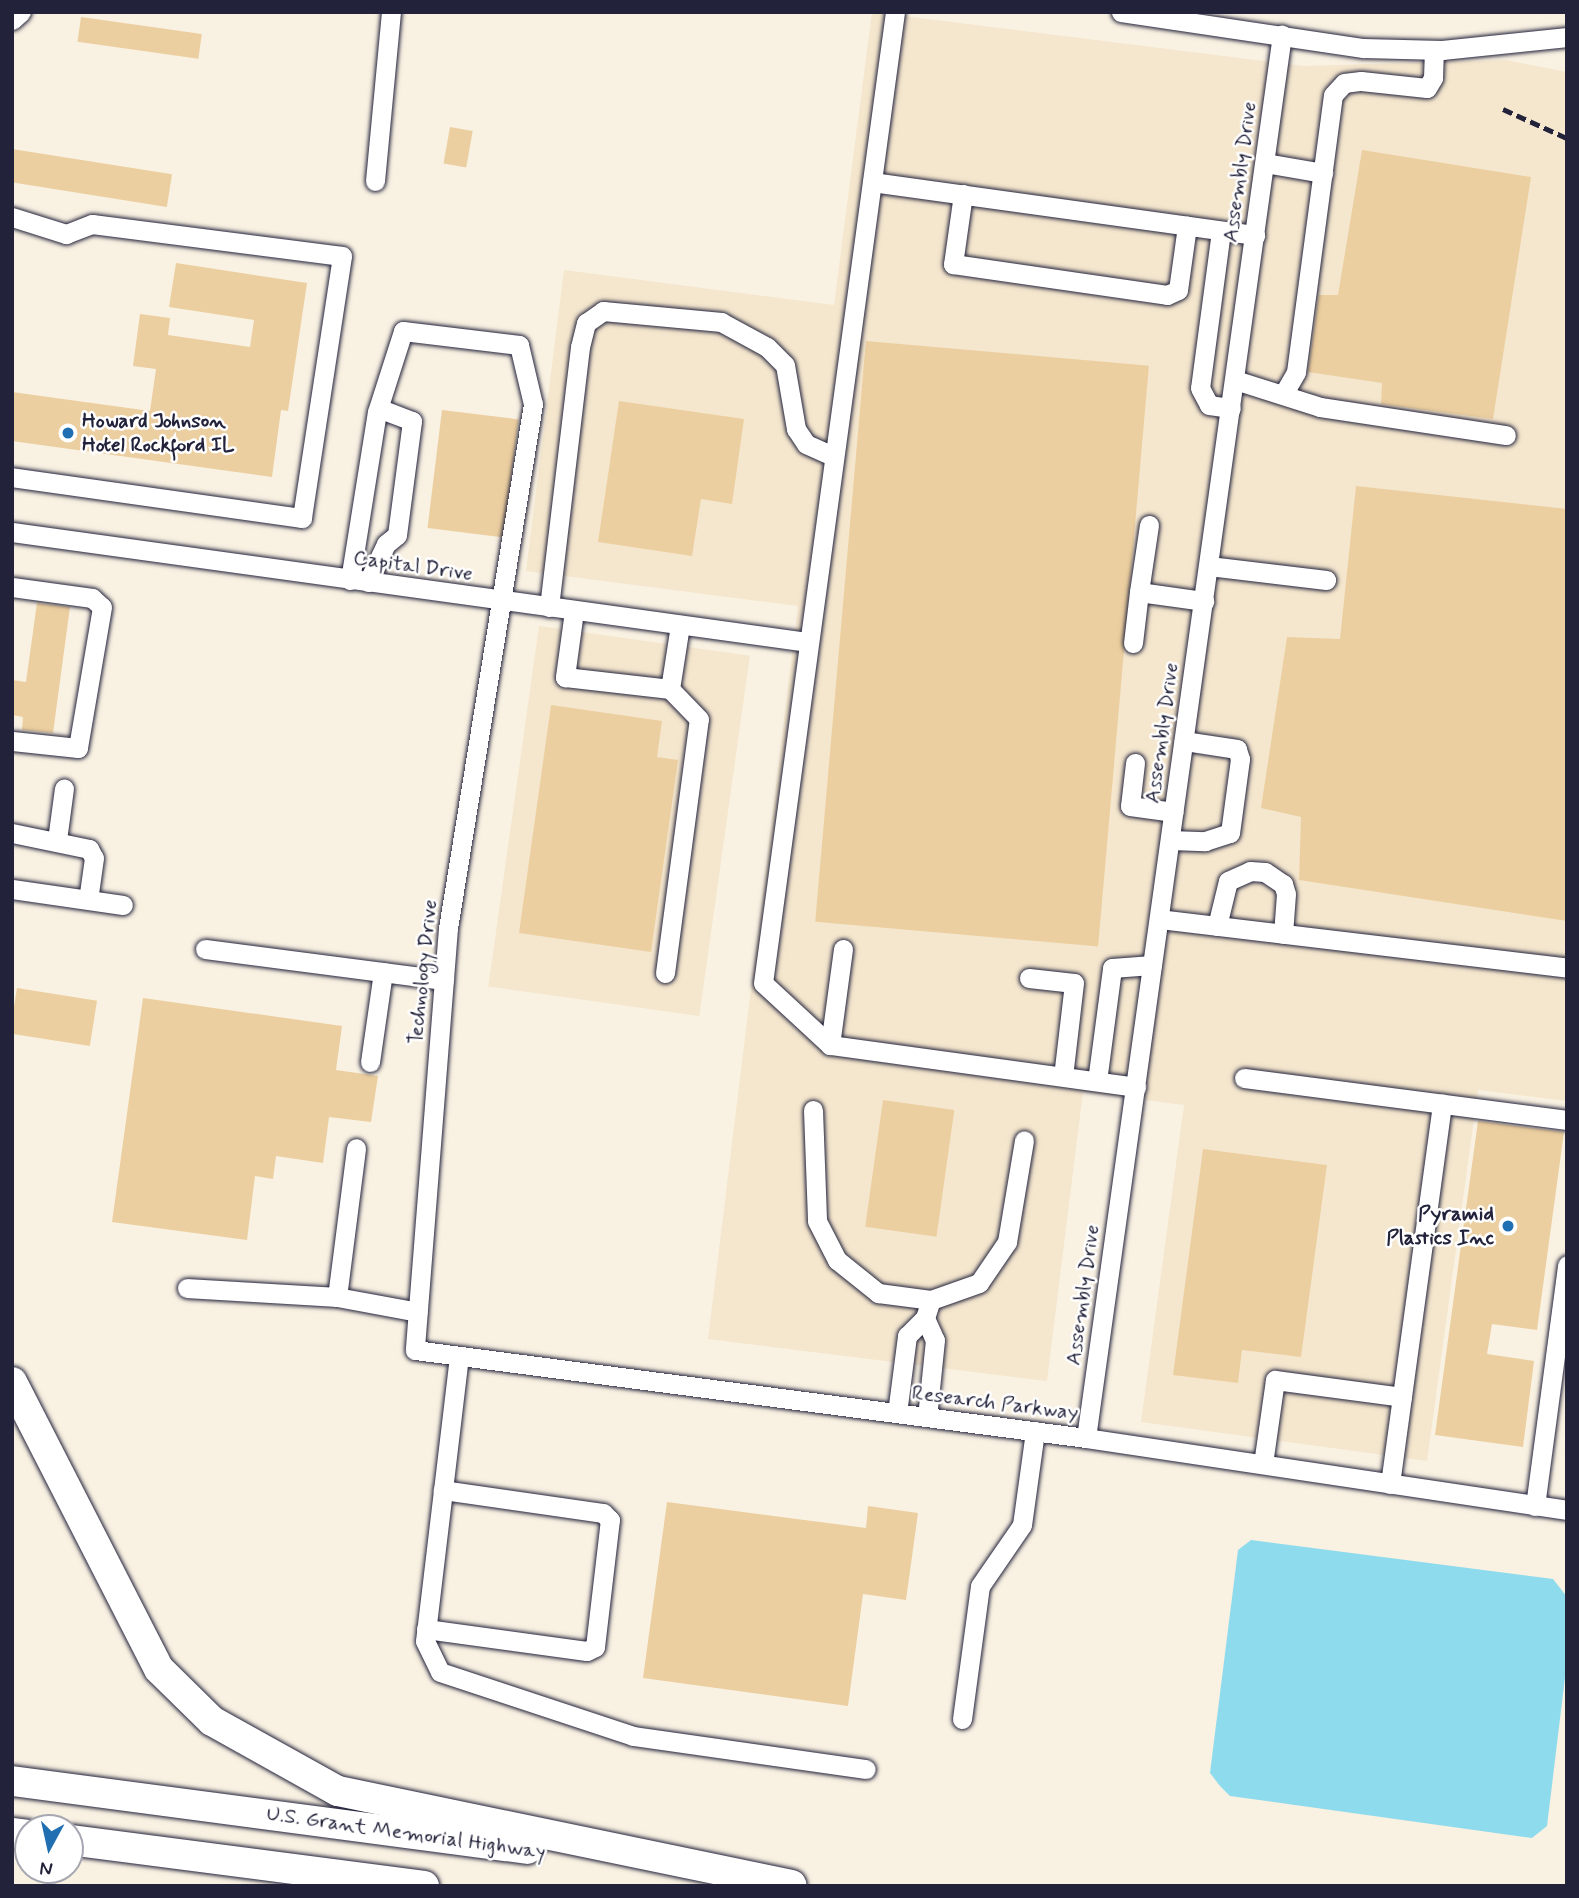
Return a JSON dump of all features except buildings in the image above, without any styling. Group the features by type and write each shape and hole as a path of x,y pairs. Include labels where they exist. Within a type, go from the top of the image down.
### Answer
{"highway":[{"path":"12,1382 159,1669 212,1721 338,1791 795,1885"},
{"name":"U.S. Grant Memorial Highway","path":"12,1781 795,1885"},
{"path":"84,1842 424,1886"}],"street":[{"path":"12,20 21,12"},
{"path":"375,181 391,12"},
{"path":"895,12 763,983 830,1045 1136,1087"},
{"path":"1121,12 1363,48 1434,50 1567,37"},
{"name":"Assembly Drive","path":"1086,1438 1282,35"},
{"path":"1284,393 1296,372 1322,173 1337,89 1361,80 1427,88 1433,78 1434,50"},
{"path":"1265,163 1322,173"},
{"path":"872,181 1255,235"},
{"path":"963,194 953,264 1167,295 1178,290 1187,226"},
{"path":"12,217 66,234 92,224 342,256 302,517 12,477"},
{"path":"1221,231 1200,388 1209,405 1231,408"},
{"path":"549,607 580,346 586,323 603,310 721,322 767,347 785,365 801,436 834,456"},
{"name":"Technology Drive","path":"378,408 402,331 519,345 533,404 444,980 415,1350"},
{"path":"1235,380 1284,393 1320,407 1507,435"},
{"path":"378,408 412,421 397,535 386,544 359,581 378,408"},
{"path":"1133,643 1149,525"},
{"name":"Capital Drive","path":"12,532 808,642"},
{"path":"1209,566 1326,580"},
{"path":"12,587 92,598 102,607 78,748 12,741"},
{"path":"1139,592 1204,601"},
{"path":"574,611 565,677 670,689 699,719 665,973"},
{"path":"670,689 680,625"},
{"path":"1170,840 1218,837 1230,833 1232,821 1240,759 1237,749 1184,741"},
{"path":"1135,762 1130,806 1174,812"},
{"path":"57,841 64,788"},
{"path":"12,834 89,849 94,858 88,900"},
{"path":"1217,926 1228,881 1250,871 1265,872 1283,884 1283,934"},
{"path":"13,891 123,905"},
{"path":"1159,919 1567,968"},
{"path":"205,949 444,980"},
{"path":"830,1045 843,949"},
{"path":"1097,1081 1112,968 1152,965"},
{"path":"370,1062 383,972"},
{"path":"1029,978 1074,983 1063,1076"},
{"path":"1244,1078 1567,1120"},
{"path":"1390,1484 1442,1104"},
{"path":"813,1110 817,1221 837,1260 878,1293 928,1309"},
{"path":"897,1413 907,1336 928,1309 979,1283 1007,1242 1024,1140"},
{"path":"337,1297 356,1148"},
{"path":"1535,1506 1567,1265"},
{"path":"187,1287 337,1297 418,1312"},
{"path":"927,1417 935,1340 928,1309"},
{"name":"Research Parkway","path":"415,1350 1086,1438 1567,1510"},
{"path":"459,1356 426,1629 429,1653 452,1680 633,1737 866,1769"},
{"path":"1263,1464 1275,1380 1402,1397"},
{"path":"962,1719 980,1587 1022,1525 1035,1431"},
{"path":"426,1629 587,1651 595,1647 610,1520 603,1513 443,1490"}],"shaded area":[{"path":"872,12 1304,66 1506,60 1567,72 1567,1101 1478,1090 1427,1461 1141,1422 1184,1105 1083,1092 1047,1381 708,1339 798,606 526,571 564,270 834,305"},
{"path":"539,626 750,656 699,1016 488,986"}],"water":[{"path":"1251,1540 1553,1579 1567,1597 1567,1661 1547,1826 1532,1838 1230,1796 1210,1773 1238,1550"}],"railway":[{"path":"1503,109 1567,138"}],"place":[{"name":"Howard Johnson Hotel Rockford IL","path":"68,433"},
{"name":"Pyramid Plastics Inc","path":"1508,1226"}]}
